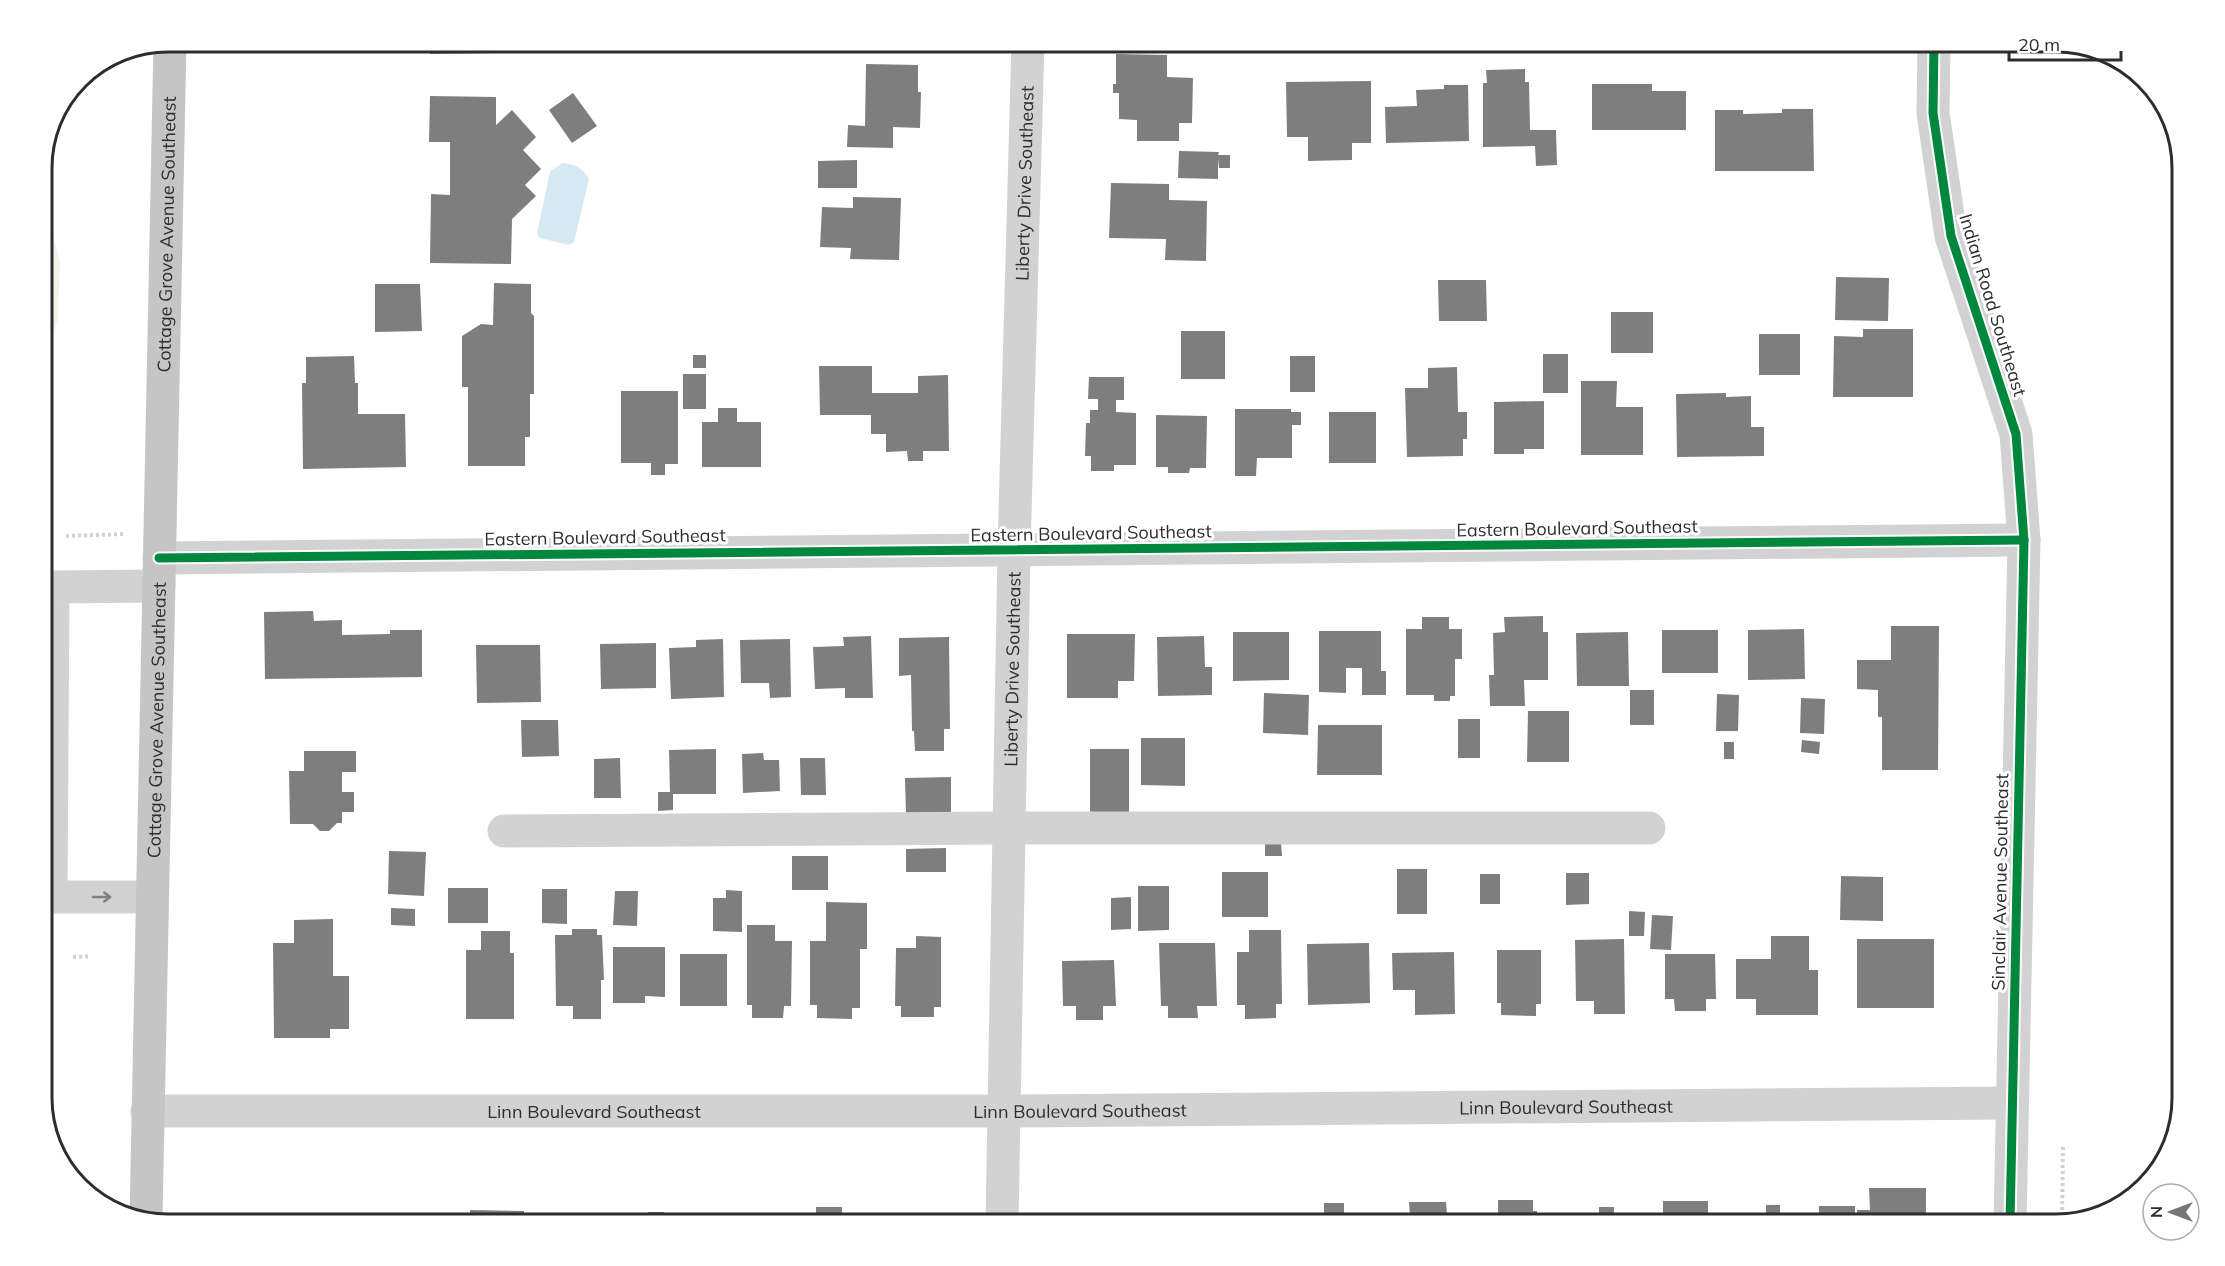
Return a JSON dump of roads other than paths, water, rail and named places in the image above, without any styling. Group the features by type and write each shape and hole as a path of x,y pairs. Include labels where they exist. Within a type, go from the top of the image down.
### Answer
{"main road":[{"name":"Cottage Grove Avenue Southeast","path":"146,1212 170,52"}],"street":[{"name":"Liberty Drive Southeast","path":"1002,1214 1014,550 1028,52"},
{"name":"Indian Road Southeast","path":"1934,52 1933,113 1951,236 2016,434 2024,540"},
{"name":"Eastern Boulevard Southeast","path":"53,587 159,559 2024,540"},
{"name":"Sinclair Avenue Southeast","path":"2010,1214 2024,540"},
{"path":"504,831 1649,828"},
{"name":"Eastern Boulevard Southeast","path":"53,897 152,897"},
{"name":"Linn Boulevard Southeast","path":"147,1111 1005,1111 2012,1103"}]}
